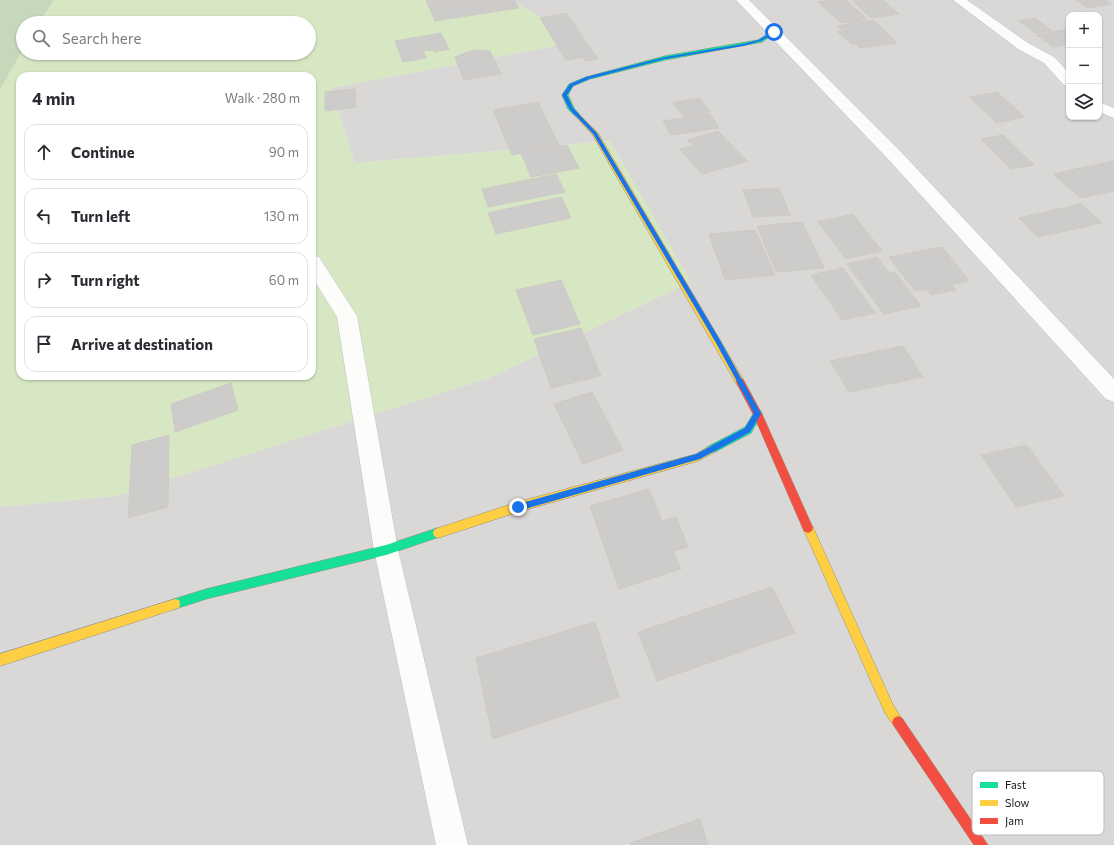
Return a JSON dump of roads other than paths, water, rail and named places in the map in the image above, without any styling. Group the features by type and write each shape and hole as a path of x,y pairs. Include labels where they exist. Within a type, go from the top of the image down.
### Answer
{"street":[{"path":"742,0 895,156 1114,393"},
{"path":"959,0 1023,46 1049,60 1066,79"},
{"path":"774,32 760,41 665,58 588,78 571,85 565,95 571,109 595,133 718,342 758,414 889,709 972,830"},
{"path":"1102,108 1114,113"},
{"path":"316,268 346,316 386,550 452,845"},
{"path":"0,660 206,594 386,550 518,507 698,457 748,430 758,414"},
{"path":"975,835 982,845"}]}
